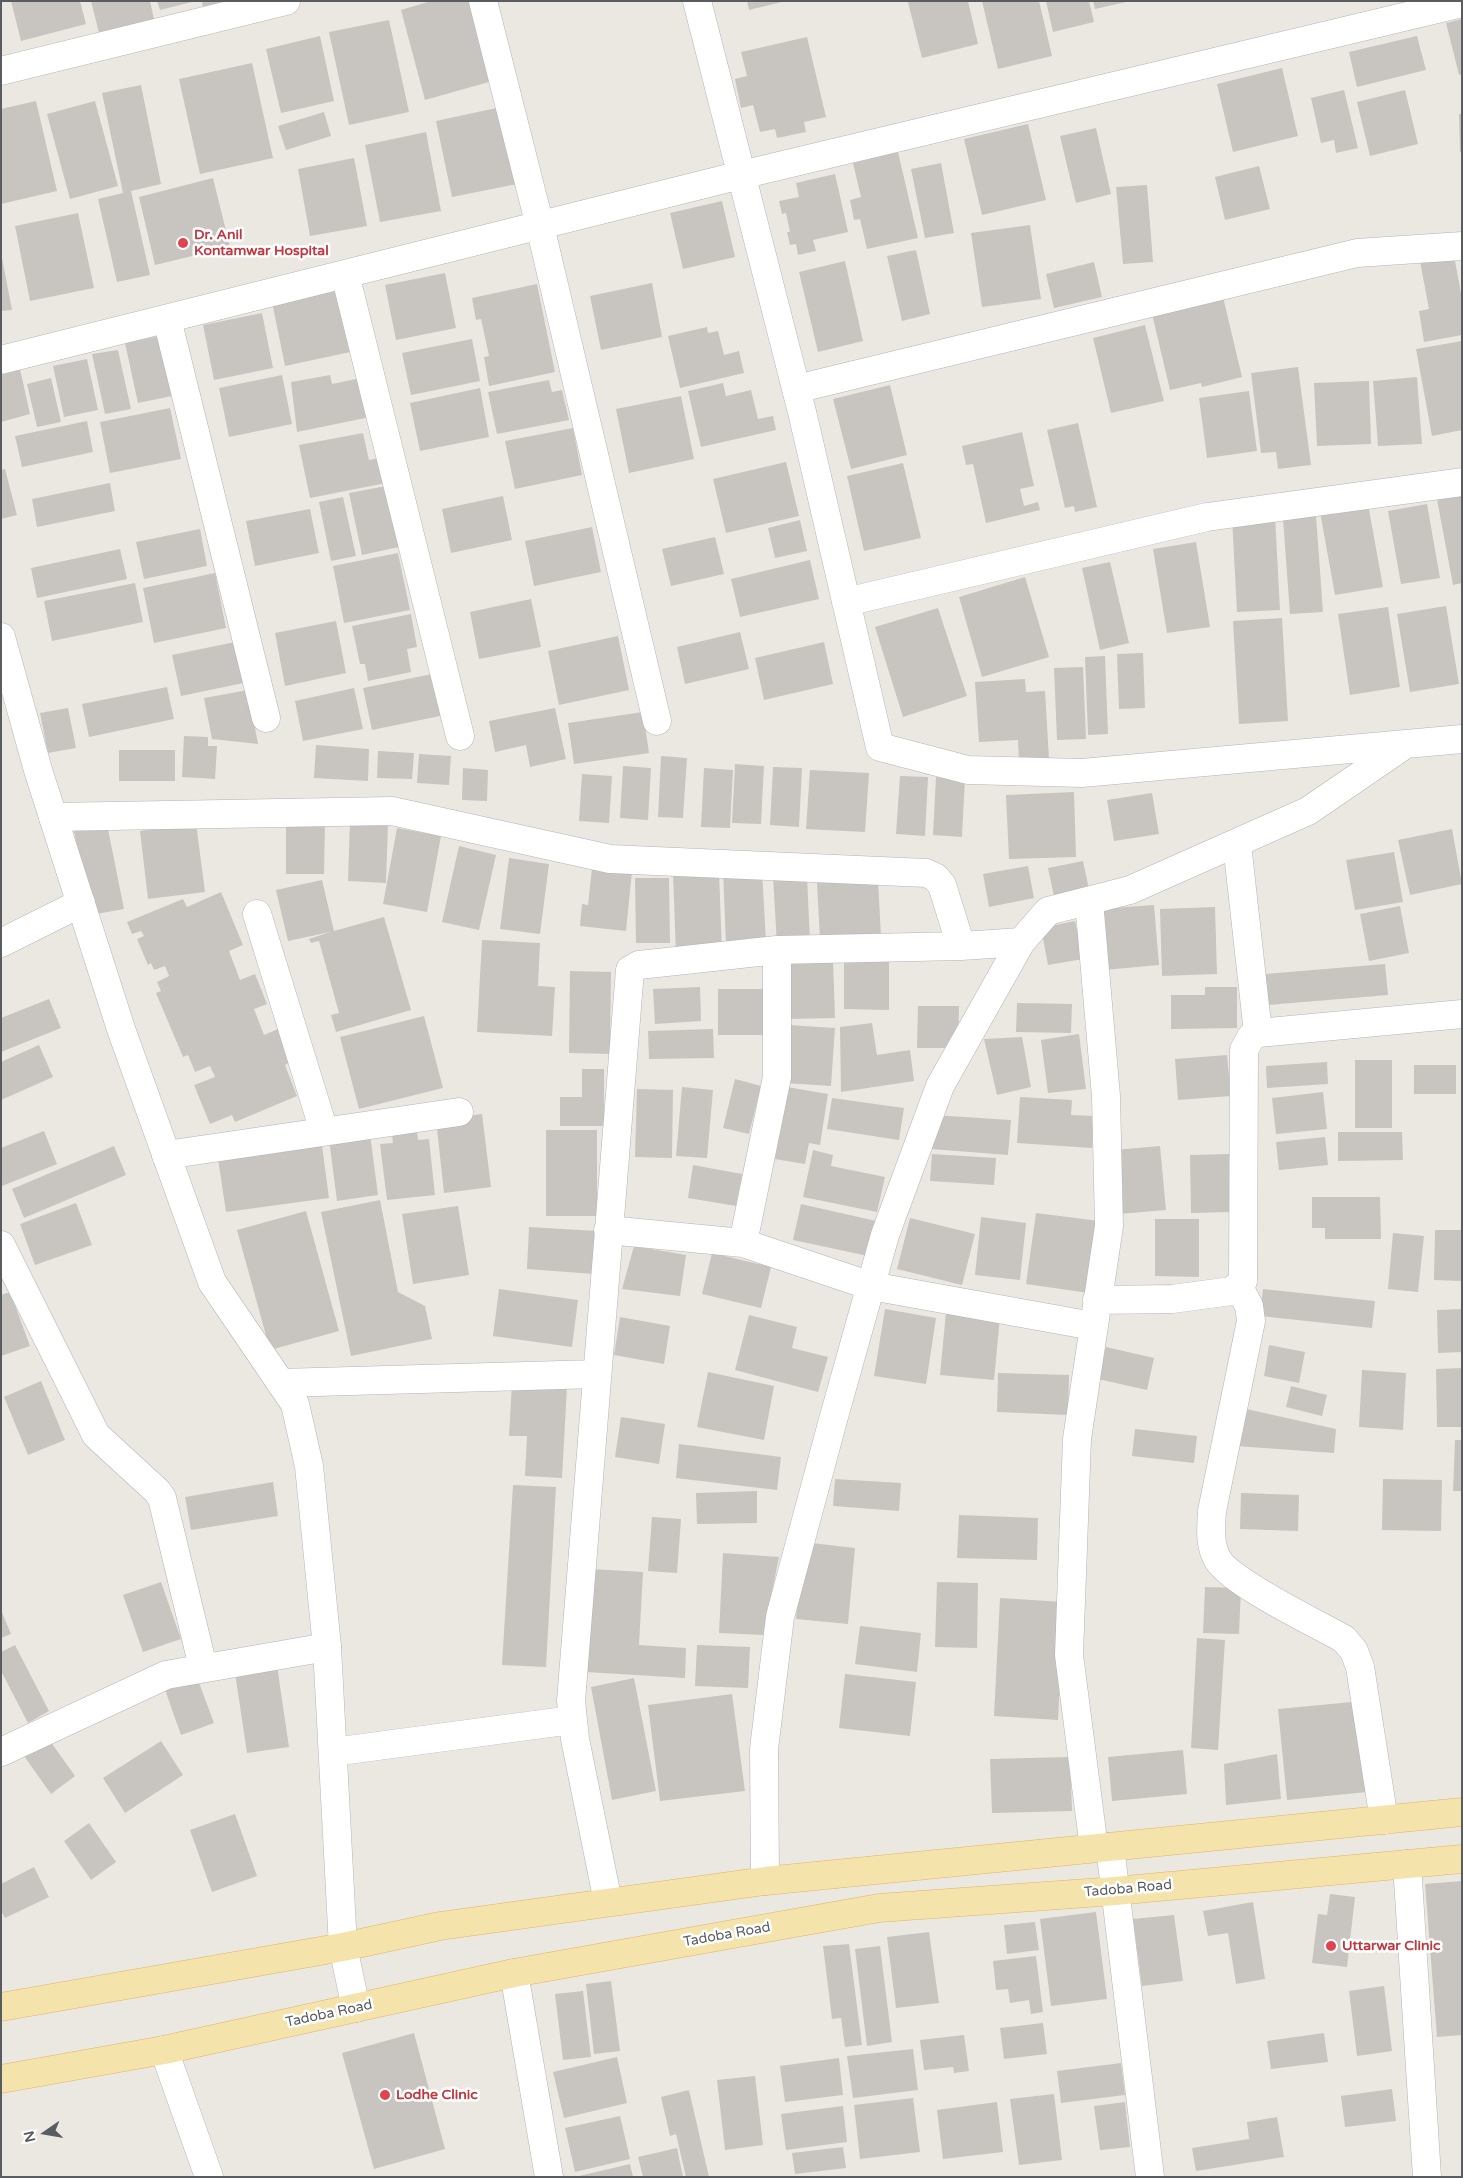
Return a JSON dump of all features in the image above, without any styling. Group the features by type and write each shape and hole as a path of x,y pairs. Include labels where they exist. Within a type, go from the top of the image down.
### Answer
{"main road":[{"path":"1,2007 343,1947 440,1926 765,1881 1462,1812"},
{"name":"Tadoba Road","path":"1,2079 164,2050 514,1973 880,1908 1462,1860"}],"street":[{"path":"1,72 286,1"},
{"path":"483,1 540,226 657,721"},
{"path":"697,1 796,389 880,746 968,770 1082,773 1403,746 1462,739"},
{"path":"1,360 741,175 1462,3"},
{"path":"796,389 1357,253 1462,246"},
{"path":"345,274 460,736"},
{"path":"167,318 266,718"},
{"path":"846,602 1207,517 1462,482"},
{"path":"1,637 11,708 53,817 122,1029 212,1282 295,1404 309,1466 327,1646 343,1947 356,2008"},
{"path":"765,1881 764,1749 780,1617 885,1235 940,1086 1021,942 1048,911 1130,890 1308,811 1403,746"},
{"path":"53,817 392,811 610,859 926,873 935,877 942,884 961,946"},
{"path":"1237,844 1258,1034"},
{"path":"1089,901 1106,1096 1109,1226 1077,1439 1070,1655 1102,1848 1115,1890 1150,2177"},
{"path":"1,943 81,903"},
{"path":"257,914 324,1131"},
{"path":"608,1902 572,1720 596,1374 630,970 639,965 777,950 961,946 1021,942"},
{"path":"743,1244 777,1077 777,950"},
{"path":"608,1230 743,1244 871,1286 1095,1313 1172,1299 1232,1291 1239,1287 1245,1274 1244,1050 1251,1037 1258,1034 1462,1014"},
{"path":"166,1155 459,1112"},
{"path":"1,1245 96,1435 157,1491 162,1498 203,1667"},
{"path":"1239,1287 1249,1306 1251,1321 1212,1511 1211,1538 1218,1560 1234,1578 1344,1640 1354,1651 1360,1667 1384,1820"},
{"path":"281,1383 596,1374"},
{"path":"1,1752 166,1675 327,1646"},
{"path":"333,1752 572,1720"},
{"path":"1407,1864 1427,2177"},
{"path":"514,1973 549,2177"},
{"path":"164,2050 209,2177"}],"building":[{"path":"11,1 80,1 86,24 21,41"},
{"path":"91,1 150,1 154,19 99,33"},
{"path":"157,1 192,1 192,2 160,10"},
{"path":"202,1 228,1 203,8"},
{"path":"431,1 475,1 496,80 425,100 401,10"},
{"path":"747,1 782,1 782,2 749,10"},
{"path":"968,1 978,44 922,58 908,2"},
{"path":"982,1 1039,1 1052,56 998,69"},
{"path":"1046,1 1089,1 1094,22 1053,32"},
{"path":"1093,1 1126,1 1126,2 1095,9"},
{"path":"1462,19 1462,74 1459,75 1446,23"},
{"path":"389,20 409,112 349,125 329,32"},
{"path":"320,36 334,101 281,113 266,49"},
{"path":"1417,36 1426,70 1357,87 1349,52"},
{"path":"807,37 826,117 804,122 806,132 777,138 775,129 760,132 753,105 741,108 735,79 747,76 741,52"},
{"path":"252,63 273,158 200,174 179,79"},
{"path":"1282,68 1298,136 1233,152 1217,84"},
{"path":"141,85 161,184 131,191 150,275 117,282 98,199 123,193 102,93"},
{"path":"1344,90 1358,148 1336,153 1334,140 1321,143 1311,98"},
{"path":"1405,90 1418,144 1370,156 1357,102"},
{"path":"36,101 57,191 1,204 1,109"},
{"path":"95,101 118,186 70,199 47,114"},
{"path":"501,107 517,184 452,197 436,121"},
{"path":"324,112 331,136 286,150 278,126"},
{"path":"1459,114 1462,114 1462,152 1460,152"},
{"path":"1028,124 1046,200 982,215 964,139"},
{"path":"1096,128 1111,194 1076,203 1060,136"},
{"path":"426,132 441,211 380,222 365,145"},
{"path":"898,152 918,238 867,249 860,219 854,220 850,200 861,197 853,163"},
{"path":"354,158 367,226 310,236 298,169"},
{"path":"941,163 954,233 925,238 911,169"},
{"path":"1259,166 1270,209 1225,220 1215,177"},
{"path":"835,174 848,232 813,240 816,251 798,255 796,244 790,245 787,232 790,232 786,213 782,214 779,201 799,197 796,183"},
{"path":"213,178 230,247 155,265 139,197"},
{"path":"1147,185 1153,262 1123,264 1116,187"},
{"path":"722,201 735,257 683,269 670,213"},
{"path":"78,213 94,288 30,301 15,226"},
{"path":"1030,225 1041,299 982,307 971,233"},
{"path":"916,250 930,314 902,321 887,256"},
{"path":"1453,250 1462,299 1462,335 1424,342 1419,311 1429,309 1419,256"},
{"path":"1,259 12,310 1,311"},
{"path":"845,261 863,341 818,352 799,272"},
{"path":"1094,262 1102,297 1054,308 1046,274"},
{"path":"445,273 456,328 396,340 385,285"},
{"path":"652,283 662,337 601,350 590,296"},
{"path":"537,284 555,372 489,386 484,357 489,356 481,319 476,320 472,298"},
{"path":"341,287 355,351 285,366 272,302"},
{"path":"1223,297 1242,377 1202,387 1201,383 1170,390 1152,314"},
{"path":"262,313 273,368 214,380 203,325"},
{"path":"1145,325 1164,401 1111,413 1093,338"},
{"path":"707,327 708,333 718,331 724,355 739,351 744,373 680,388 668,336"},
{"path":"160,336 172,396 138,403 125,343"},
{"path":"472,339 480,381 411,395 402,353"},
{"path":"1462,341 1462,430 1432,436 1416,349"},
{"path":"118,350 131,409 105,414 92,354"},
{"path":"87,359 98,410 64,417 53,366"},
{"path":"1298,367 1311,465 1278,469 1276,452 1261,453 1251,373"},
{"path":"20,369 30,414 1,422 1,374"},
{"path":"282,375 292,424 229,437 219,388"},
{"path":"330,375 332,384 366,377 375,416 297,432 291,382"},
{"path":"1417,377 1422,444 1378,446 1373,381"},
{"path":"51,378 61,422 37,427 27,384"},
{"path":"549,380 552,392 562,390 569,420 497,434 488,392"},
{"path":"1369,381 1371,444 1317,446 1314,383"},
{"path":"723,383 726,396 751,390 758,419 773,416 776,430 701,447 688,391"},
{"path":"890,385 907,455 851,469 833,399"},
{"path":"480,388 489,437 420,451 410,403"},
{"path":"1249,391 1257,451 1207,458 1199,398"},
{"path":"681,396 694,459 629,473 616,409"},
{"path":"170,408 181,459 110,473 100,422"},
{"path":"87,421 93,452 22,467 15,436"},
{"path":"1078,423 1097,507 1075,512 1074,506 1065,508 1047,430"},
{"path":"573,428 582,475 515,489 505,441"},
{"path":"1022,432 1034,486 1020,489 1024,506 1038,502 1040,510 986,523 973,464 966,465 962,446"},
{"path":"363,433 369,460 380,458 386,483 310,498 299,445"},
{"path":"786,462 799,516 726,533 713,479"},
{"path":"903,463 921,538 864,551 847,476"},
{"path":"5,469 17,515 1,519 1,470"},
{"path":"110,483 115,511 37,527 32,499"},
{"path":"386,486 399,547 362,555 349,493"},
{"path":"1462,489 1462,583 1453,585 1436,494"},
{"path":"503,496 512,540 451,553 442,509"},
{"path":"343,497 356,556 331,561 319,502"},
{"path":"1368,504 1383,587 1335,595 1320,512"},
{"path":"1427,504 1440,578 1401,584 1388,511"},
{"path":"310,509 319,553 255,566 246,521"},
{"path":"1275,516 1280,610 1237,612 1232,518"},
{"path":"1316,516 1323,612 1290,614 1283,519"},
{"path":"800,520 807,551 775,558 768,528"},
{"path":"592,527 601,572 534,586 525,541"},
{"path":"200,529 207,566 144,579 136,542"},
{"path":"715,537 724,574 671,586 662,549"},
{"path":"1196,542 1210,627 1167,633 1153,549"},
{"path":"120,549 127,579 37,598 31,568"},
{"path":"398,553 410,610 344,623 333,566"},
{"path":"810,560 819,599 740,617 731,579"},
{"path":"1110,562 1129,643 1100,650 1082,568"},
{"path":"215,573 226,628 154,643 143,588"},
{"path":"1025,577 1049,657 982,677 959,597"},
{"path":"135,583 143,622 52,641 44,601"},
{"path":"531,599 541,647 479,659 470,612"},
{"path":"1446,606 1459,684 1410,692 1397,614"},
{"path":"1388,607 1400,687 1350,695 1338,614"},
{"path":"938,608 967,696 903,717 875,627"},
{"path":"411,614 417,647 407,649 411,672 368,681 365,664 360,664 352,626"},
{"path":"1282,618 1288,721 1239,724 1233,621"},
{"path":"336,621 346,673 285,686 275,633"},
{"path":"740,632 749,669 685,684 677,647"},
{"path":"618,636 629,690 559,705 548,651"},
{"path":"240,641 248,682 181,696 172,655"},
{"path":"824,642 833,684 764,700 755,658"},
{"path":"1143,653 1145,708 1119,709 1117,654"},
{"path":"1105,656 1108,734 1088,735 1085,657"},
{"path":"1083,667 1086,739 1057,740 1054,668"},
{"path":"437,673 445,715 372,730 363,688"},
{"path":"1025,679 1026,692 1045,691 1049,759 1019,761 1018,740 979,742 975,682"},
{"path":"167,687 174,719 89,737 82,704"},
{"path":"354,688 363,729 303,741 295,701"},
{"path":"248,690 258,744 212,739 204,698"},
{"path":"68,708 76,748 48,753 40,713"},
{"path":"555,708 566,759 530,767 526,745 495,752 489,721"},
{"path":"643,712 649,753 574,764 568,723"},
{"path":"184,736 208,737 208,746 217,746 215,779 182,777"},
{"path":"316,745 369,749 368,781 314,778"},
{"path":"119,750 175,750 175,781 119,781"},
{"path":"378,751 414,753 412,779 377,778"},
{"path":"419,754 451,756 449,785 417,783"},
{"path":"661,756 687,758 683,818 658,817"},
{"path":"735,764 764,766 761,824 732,823"},
{"path":"623,766 651,768 648,820 620,818"},
{"path":"773,767 802,768 799,827 770,825"},
{"path":"463,768 488,770 487,801 462,800"},
{"path":"704,768 733,770 730,828 701,827"},
{"path":"810,770 869,773 865,832 806,829"},
{"path":"582,774 612,776 609,823 579,821"},
{"path":"900,776 928,777 925,836 896,834"},
{"path":"936,777 965,778 962,837 933,835"},
{"path":"1074,792 1076,857 1009,859 1006,795"},
{"path":"1152,793 1159,834 1114,841 1107,800"},
{"path":"286,820 325,821 324,874 286,874"},
{"path":"350,821 388,823 386,883 348,881"},
{"path":"196,823 205,892 148,899 140,831"},
{"path":"107,824 124,909 91,915 74,831"},
{"path":"397,828 441,836 427,912 383,904"},
{"path":"1452,829 1462,884 1410,895 1398,840"},
{"path":"459,846 496,855 479,930 442,922"},
{"path":"1394,852 1403,902 1355,910 1346,860"},
{"path":"509,858 549,864 540,934 500,929"},
{"path":"1083,861 1090,894 1055,901 1048,868"},
{"path":"1028,866 1034,898 989,907 983,874"},
{"path":"592,868 632,871 626,931 580,926 582,904 588,905"},
{"path":"762,870 766,942 726,944 723,871"},
{"path":"719,872 722,953 676,954 673,874"},
{"path":"807,876 810,942 777,944 773,877"},
{"path":"635,878 669,878 670,943 636,943"},
{"path":"322,880 334,931 384,917 411,1010 336,1032 331,1015 339,1013 319,941 311,943 309,939 330,932 288,941 276,890"},
{"path":"878,880 881,937 820,940 817,883"},
{"path":"221,892 243,945 229,951 240,980 255,974 267,1004 254,1009 264,1035 278,1029 291,1062 285,1065 297,1096 235,1122 232,1115 210,1124 194,1085 215,1077 210,1066 195,1072 188,1055 183,1057 156,993 161,991 157,982 169,976 165,966 154,970 151,963 148,965 137,939 144,936 141,931 132,934 127,922 183,899 187,907"},
{"path":"1154,905 1159,965 1104,970 1099,909"},
{"path":"1400,906 1409,953 1369,961 1360,914"},
{"path":"1215,907 1217,974 1162,976 1160,909"},
{"path":"1075,921 1083,959 1048,965 1041,928"},
{"path":"482,940 540,943 538,986 555,987 552,1036 477,1032"},
{"path":"844,953 889,953 889,1010 844,1009"},
{"path":"833,960 835,1018 788,1019 788,961"},
{"path":"1385,964 1388,995 1268,1005 1265,974"},
{"path":"570,971 611,972 610,1054 569,1053"},
{"path":"700,987 701,1021 655,1024 653,989"},
{"path":"1205,987 1237,987 1237,1028 1171,1029 1171,995 1205,995"},
{"path":"718,989 767,989 767,1035 718,1035"},
{"path":"49,999 61,1028 1,1052 1,1018"},
{"path":"1017,1003 1072,1004 1071,1033 1016,1032"},
{"path":"918,1006 959,1006 958,1048 917,1048"},
{"path":"424,1016 443,1088 359,1109 340,1037"},
{"path":"872,1023 877,1055 910,1050 914,1081 841,1092 840,1027"},
{"path":"789,1025 835,1028 831,1086 785,1083"},
{"path":"713,1029 714,1058 649,1059 648,1031"},
{"path":"1079,1034 1086,1089 1048,1093 1041,1040"},
{"path":"1022,1037 1031,1087 997,1095 984,1039"},
{"path":"39,1045 53,1077 1,1100 1,1062"},
{"path":"1227,1055 1231,1096 1178,1100 1175,1059"},
{"path":"1355,1060 1392,1060 1392,1128 1355,1128"},
{"path":"1327,1062 1328,1084 1267,1088 1266,1066"},
{"path":"1414,1065 1456,1065 1456,1094 1414,1094"},
{"path":"582,1069 604,1069 604,1126 560,1126 560,1097 582,1097"},
{"path":"735,1079 761,1086 749,1134 723,1128"},
{"path":"682,1087 713,1090 707,1158 676,1156"},
{"path":"787,1087 828,1094 820,1145 809,1143 805,1164 775,1159"},
{"path":"637,1089 673,1090 672,1158 635,1157"},
{"path":"1323,1092 1327,1129 1276,1134 1272,1098"},
{"path":"1020,1097 1072,1100 1071,1115 1094,1116 1092,1148 1017,1143"},
{"path":"832,1098 904,1108 899,1140 827,1129"},
{"path":"482,1114 491,1187 444,1193 436,1120"},
{"path":"933,1115 1011,1120 1008,1155 931,1149"},
{"path":"416,1124 418,1140 429,1139 435,1195 387,1200 380,1144 393,1143 391,1127"},
{"path":"369,1126 378,1195 337,1201 328,1131"},
{"path":"546,1130 597,1130 597,1216 546,1216"},
{"path":"44,1131 57,1164 2,1186 1,1148"},
{"path":"1338,1132 1402,1132 1403,1160 1338,1161"},
{"path":"1325,1137 1328,1165 1279,1170 1276,1142"},
{"path":"321,1138 329,1198 226,1212 217,1152"},
{"path":"114,1146 126,1175 24,1218 12,1189"},
{"path":"1160,1146 1166,1210 1119,1214 1114,1150"},
{"path":"813,1150 833,1155 831,1166 885,1177 877,1212 803,1197"},
{"path":"932,1154 996,1158 994,1185 930,1181"},
{"path":"1231,1154 1231,1212 1191,1213 1190,1155"},
{"path":"693,1165 742,1174 736,1206 688,1198"},
{"path":"1312,1197 1380,1197 1381,1239 1325,1239 1325,1228 1312,1228"},
{"path":"380,1200 398,1292 425,1306 432,1339 351,1356 321,1212"},
{"path":"76,1203 92,1245 35,1265 20,1224"},
{"path":"801,1204 876,1221 868,1256 793,1240"},
{"path":"458,1206 469,1275 413,1284 402,1214"},
{"path":"306,1211 339,1331 270,1350 237,1230"},
{"path":"1036,1213 1099,1221 1089,1293 1026,1284"},
{"path":"981,1217 1026,1223 1020,1280 975,1275"},
{"path":"910,1218 975,1234 962,1285 897,1269"},
{"path":"1155,1219 1199,1219 1199,1277 1155,1276"},
{"path":"529,1227 596,1231 594,1274 527,1269"},
{"path":"1435,1230 1462,1230 1462,1281 1434,1280"},
{"path":"1393,1233 1424,1236 1418,1292 1388,1289"},
{"path":"634,1246 686,1255 680,1296 622,1289"},
{"path":"712,1253 771,1267 761,1308 702,1294"},
{"path":"499,1289 578,1300 572,1347 493,1336"},
{"path":"1263,1289 1375,1301 1372,1328 1260,1316"},
{"path":"10,1292 30,1346 1,1356 1,1295"},
{"path":"885,1309 936,1318 926,1384 874,1376"},
{"path":"1462,1309 1462,1352 1438,1353 1437,1310"},
{"path":"946,1312 1000,1317 994,1380 940,1375"},
{"path":"749,1315 797,1327 792,1348 828,1357 818,1392 735,1370"},
{"path":"620,1317 670,1326 664,1364 614,1355"},
{"path":"1269,1345 1305,1352 1299,1383 1264,1376"},
{"path":"1106,1347 1154,1358 1147,1390 1098,1379"},
{"path":"1462,1368 1462,1427 1437,1427 1436,1369"},
{"path":"1362,1370 1406,1373 1403,1430 1359,1427"},
{"path":"708,1372 774,1386 764,1440 697,1427"},
{"path":"998,1373 1069,1375 1068,1415 997,1412"},
{"path":"41,1381 65,1440 28,1455 4,1397"},
{"path":"512,1383 567,1386 562,1478 525,1476 527,1436 509,1436"},
{"path":"1291,1386 1327,1395 1322,1416 1286,1407"},
{"path":"1242,1408 1336,1429 1334,1453 1236,1446"},
{"path":"621,1417 665,1424 659,1464 615,1457"},
{"path":"1135,1429 1197,1436 1194,1463 1132,1456"},
{"path":"1455,1440 1462,1440 1462,1491 1453,1491"},
{"path":"679,1444 781,1457 777,1490 676,1478"},
{"path":"835,1479 901,1483 899,1511 833,1506"},
{"path":"1383,1479 1442,1480 1441,1531 1382,1530"},
{"path":"273,1482 278,1516 191,1530 185,1497"},
{"path":"513,1485 556,1487 546,1667 502,1665"},
{"path":"757,1491 757,1523 697,1524 696,1493"},
{"path":"1241,1493 1299,1495 1298,1531 1240,1529"},
{"path":"959,1515 1038,1518 1037,1560 957,1558"},
{"path":"652,1517 681,1519 677,1573 648,1571"},
{"path":"803,1542 855,1548 848,1624 796,1619"},
{"path":"723,1553 779,1557 763,1635 719,1633"},
{"path":"591,1569 643,1572 639,1645 686,1648 685,1678 586,1672"},
{"path":"161,1582 181,1639 143,1652 123,1595"},
{"path":"937,1582 978,1583 977,1648 935,1647"},
{"path":"1205,1587 1241,1588 1239,1634 1203,1633"},
{"path":"1000,1598 1064,1602 1058,1720 994,1716"},
{"path":"1,1610 11,1634 1,1638"},
{"path":"860,1626 921,1633 917,1672 855,1664"},
{"path":"1197,1638 1225,1640 1218,1750 1191,1748"},
{"path":"15,1645 49,1711 28,1723 1,1671 1,1652"},
{"path":"697,1645 750,1647 748,1688 695,1686"},
{"path":"276,1659 289,1747 247,1753 234,1666"},
{"path":"195,1672 214,1723 181,1735 163,1684"},
{"path":"845,1674 916,1682 910,1736 839,1728"},
{"path":"634,1678 656,1791 612,1800 591,1687"},
{"path":"732,1694 745,1791 660,1801 648,1705"},
{"path":"1352,1702 1367,1792 1287,1800 1278,1709"},
{"path":"48,1738 75,1776 51,1794 24,1756"},
{"path":"161,1741 183,1775 125,1813 103,1778"},
{"path":"1183,1750 1187,1794 1112,1801 1108,1757"},
{"path":"1277,1754 1281,1799 1226,1805 1224,1764"},
{"path":"1070,1757 1072,1811 992,1813 990,1759"},
{"path":"235,1814 257,1876 212,1892 190,1830"},
{"path":"89,1823 116,1862 91,1880 64,1841"},
{"path":"34,1867 49,1897 5,1918 1,1911 1,1884"},
{"path":"1462,1881 1462,2035 1437,2037 1425,1884"},
{"path":"1330,1894 1355,1897 1347,1967 1312,1963 1318,1914 1327,1915"},
{"path":"1253,1902 1265,1979 1236,1984 1228,1933 1208,1936 1203,1911"},
{"path":"1096,1912 1107,1999 1051,2006 1040,1919"},
{"path":"1174,1915 1183,1981 1142,1986 1133,1919"},
{"path":"1035,1922 1039,1950 1007,1954 1004,1925"},
{"path":"929,1932 939,2003 896,2008 887,1937"},
{"path":"849,1944 862,2045 845,2047 841,2018 832,2019 823,1946"},
{"path":"880,1946 892,2042 867,2046 855,1949"},
{"path":"1036,1956 1043,2012 1031,2014 1029,2000 1010,2003 1008,1989 996,1990 993,1961"},
{"path":"611,1981 620,2051 594,2054 586,1984"},
{"path":"1384,1986 1392,2051 1357,2056 1349,1991"},
{"path":"583,1991 591,2057 563,2060 555,1994"},
{"path":"1043,2023 1047,2054 1004,2059 1000,2028"},
{"path":"414,2033 445,2149 374,2169 342,2053"},
{"path":"1324,2033 1328,2062 1271,2069 1267,2041"},
{"path":"964,2035 969,2071 954,2073 953,2067 924,2070 920,2040"},
{"path":"913,2049 918,2090 853,2098 847,2056"},
{"path":"617,2057 627,2103 564,2118 553,2072"},
{"path":"839,2058 843,2095 785,2102 780,2066"},
{"path":"1121,2063 1125,2095 1061,2103 1057,2071"},
{"path":"755,2076 763,2145 725,2150 717,2080"},
{"path":"1392,2089 1396,2121 1345,2127 1341,2096"},
{"path":"689,2090 709,2177 686,2177 676,2134 670,2136 661,2097"},
{"path":"1054,2094 1062,2160 1019,2165 1010,2099"},
{"path":"913,2098 920,2152 860,2159 854,2105"},
{"path":"997,2102 1003,2152 943,2159 937,2110"},
{"path":"1125,2102 1130,2147 1100,2150 1094,2106"},
{"path":"843,2106 847,2142 786,2150 781,2114"},
{"path":"620,2116 630,2159 575,2172 565,2128"},
{"path":"1277,2117 1284,2157 1196,2171 1192,2148 1249,2139 1247,2122"},
{"path":"843,2147 846,2168 795,2174 792,2153"},
{"path":"677,2148 683,2177 643,2177 638,2157"},
{"path":"630,2164 633,2177 579,2177 579,2176"}],"place":[{"name":"Dr. Anil Kontamwar Hospital","path":"183,243"},
{"name":"Uttarwar Clinic","path":"1331,1946"},
{"name":"Lodhe Clinic","path":"385,2095"}]}
